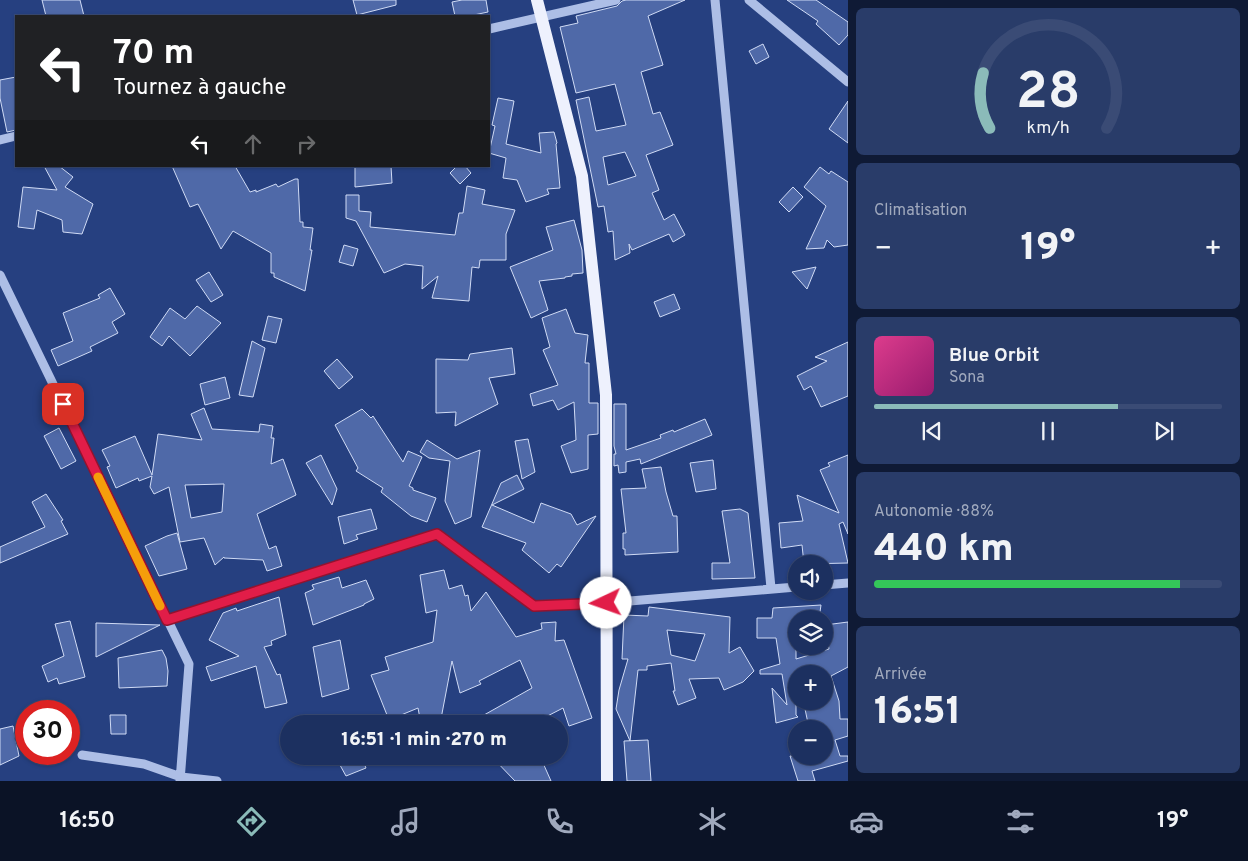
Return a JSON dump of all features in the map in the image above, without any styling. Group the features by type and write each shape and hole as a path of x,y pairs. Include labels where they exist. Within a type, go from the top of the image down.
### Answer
{"main road":[{"path":"537,0 582,176 606,395 607,781"}],"street":[{"path":"490,28 616,0"},
{"path":"715,0 771,588"},
{"path":"750,0 848,82"},
{"path":"0,140 15,136"},
{"path":"0,276 189,664 180,779"},
{"path":"167,620 437,534 534,606 606,603 788,587"},
{"path":"833,585 848,584"},
{"path":"82,755 144,764 180,779 217,781"}],"building":[{"path":"42,0 80,0 84,15 46,15"},
{"path":"353,0 396,0 396,5 357,15"},
{"path":"486,0 488,12 474,15 455,15 452,2"},
{"path":"685,0 648,16 663,65 641,72 653,114 660,112 673,145 646,155 659,190 652,193 664,220 674,214 685,235 673,242 669,234 632,250 629,244 630,253 615,260 613,231 608,232 604,206 598,207 576,100 589,97 596,131 626,125 615,84 576,93 560,27 578,23 576,16 617,6 622,1","holes":["625,152 636,176 608,185 603,157"]},
{"path":"787,0 816,0 848,22 848,35 839,45 816,24 818,21"},
{"path":"763,44 769,57 756,64 749,51"},
{"path":"15,77 15,130 7,132 0,98 0,80"},
{"path":"498,98 514,101 506,144 541,153 539,133 554,132 557,143 560,188 547,189 549,194 526,202 517,180 503,178 506,158 490,153 495,126 492,125"},
{"path":"848,101 848,143 829,129"},
{"path":"45,167 60,167 73,177 65,187 93,204 82,234 63,232 62,220 37,210 34,229 18,227 23,187 57,190"},
{"path":"172,167 236,167 250,192 256,190 256,192 276,184 278,187 298,179 300,222 303,222 303,227 313,228 310,250 312,250 305,291 274,277 274,273 271,273 271,253 233,231 221,249 198,204 190,207"},
{"path":"355,167 391,167 392,183 355,187"},
{"path":"456,167 466,167 471,173 460,184 450,173"},
{"path":"820,167 829,174 831,171 848,182 848,245 834,247 827,240 824,248 806,249 826,206 804,187"},
{"path":"467,186 485,190 482,204 515,210 506,234 506,260 480,260 479,268 472,267 469,301 432,298 438,276 422,289 423,266 405,264 384,273 356,221 346,218 346,195 359,195 359,211 371,212 370,227 455,235 459,213 463,213"},
{"path":"793,187 803,197 789,212 779,202"},
{"path":"574,220 582,250 583,273 572,274 572,276 565,278 539,281 548,310 531,318 510,267 553,250 546,227"},
{"path":"344,245 358,249 353,266 339,262"},
{"path":"816,267 807,289 792,272"},
{"path":"209,272 223,295 211,302 196,280"},
{"path":"110,288 125,314 112,322 118,333 90,347 92,351 58,366 51,350 73,341 63,313 100,298 98,295"},
{"path":"674,294 680,309 660,317 654,302"},
{"path":"197,306 221,323 190,356 169,336 162,346 150,337 170,308 185,319"},
{"path":"566,309 575,333 588,335 585,363 589,363 589,403 598,403 598,434 588,435 588,469 571,473 561,446 576,440 574,402 558,410 553,400 533,406 530,394 558,385 543,350 550,347 542,318"},
{"path":"268,316 282,319 276,343 262,340"},
{"path":"252,341 265,348 253,397 239,395"},
{"path":"848,342 848,396 821,407 811,386 804,390 797,376 827,361 815,357"},
{"path":"512,348 515,374 489,378 498,404 455,426 456,412 436,413 436,359 468,360 470,354"},
{"path":"337,359 353,377 339,389 324,371"},
{"path":"225,377 230,398 205,405 200,384"},
{"path":"614,404 626,404 626,450 661,438 660,435 673,430 674,432 705,419 712,435 641,464 640,459 626,462 626,472 619,473 618,465 614,466 614,454 616,454 614,446"},
{"path":"204,408 212,429 259,432 260,424 273,426 271,438 274,438 271,464 283,459 296,495 257,514 269,549 276,546 282,566 267,571 263,560 224,557 215,565 204,538 180,542 169,487 154,494 150,487 152,476 139,481 138,478 116,488 107,467 110,466 102,450 135,436 152,475 158,434 202,440 191,414","holes":["224,484 222,512 191,518 185,485"]},
{"path":"362,409 371,418 373,416 403,462 408,451 422,457 409,486 413,490 436,498 427,522 411,516 381,492 383,488 356,471 358,468 335,425"},
{"path":"59,428 76,461 61,469 44,436"},
{"path":"528,439 535,472 522,479 515,441"},
{"path":"427,440 457,459 480,450 471,517 455,524 445,501 450,461 429,458 420,452"},
{"path":"321,455 337,489 332,505 306,463"},
{"path":"848,455 848,534 843,522 839,524 848,563 833,563 833,555 803,555 802,545 781,548 779,523 803,521 797,495 839,513 820,470 830,466 828,463"},
{"path":"713,460 716,489 696,492 690,463"},
{"path":"661,467 673,516 677,516 678,552 625,555 623,533 626,533 621,489 646,488 642,469"},
{"path":"517,475 524,489 492,505 534,523 541,503 571,514 577,525 596,516 561,567 557,564 549,573 522,550 526,543 482,527 501,483"},
{"path":"46,494 63,520 61,521 68,534 0,563 0,547 45,527 32,502"},
{"path":"371,509 377,529 356,535 358,539 344,544 338,517"},
{"path":"740,509 748,513 755,578 712,579 712,563 730,563 722,511"},
{"path":"177,533 187,569 159,576 145,546"},
{"path":"444,570 449,589 462,585 465,596 468,595 471,611 486,592 516,637 542,629 541,623 556,622 555,641 564,640 592,718 569,726 568,715 565,715 563,708 549,715 484,715 532,688 520,660 479,681 481,684 460,693 452,661 442,715 419,715 418,708 401,715 387,715 371,675 389,670 385,657 433,642 437,610 426,613 420,575"},
{"path":"339,577 342,588 366,580 374,599 364,605 313,625 305,593 314,589 312,585"},
{"path":"279,597 286,635 271,641 272,645 264,647 277,675 280,674 287,703 265,708 256,666 211,681 206,667 239,656 209,640 223,613 236,608 237,611"},
{"path":"821,605 820,610 788,610 788,655 796,655 796,659 809,655 833,655 833,624 848,622 848,667 833,675 833,665 788,665 788,710 796,710 798,717 776,723 772,688 787,705 782,674 760,674 760,670 780,664 776,638 757,638 757,618 772,618 773,608"},
{"path":"649,607 730,617 729,653 740,647 754,671 743,682 724,690 719,678 689,679 696,698 678,705 673,691 675,691 671,663 647,666 647,670 638,670 630,741 616,709 619,690 628,659 622,659 624,615 648,616","holes":["667,630 705,634 695,661 671,655"]},
{"path":"70,621 85,677 59,684 57,678 48,682 42,666 64,656 55,624"},
{"path":"96,623 160,625 96,657"},
{"path":"340,640 349,689 322,697 313,647"},
{"path":"162,650 166,658 168,671 167,686 119,688 118,658"},
{"path":"833,682 839,701 840,719 848,719 848,736 835,740 840,756 848,756 848,761 812,771 815,781 798,781 793,765 833,765 833,720 807,720 805,710 833,710"},
{"path":"110,715 126,715 126,734 111,734"},
{"path":"13,726 15,758 0,765 0,729"},
{"path":"648,740 651,781 627,781 624,741"},
{"path":"340,765 365,765 366,768 346,776"},
{"path":"500,765 544,765 551,781 515,781"}],"slow traffic":[{"path":"98,477 160,606"}],"route":[{"path":"63,404 167,620 437,534 534,606 606,603"}]}
